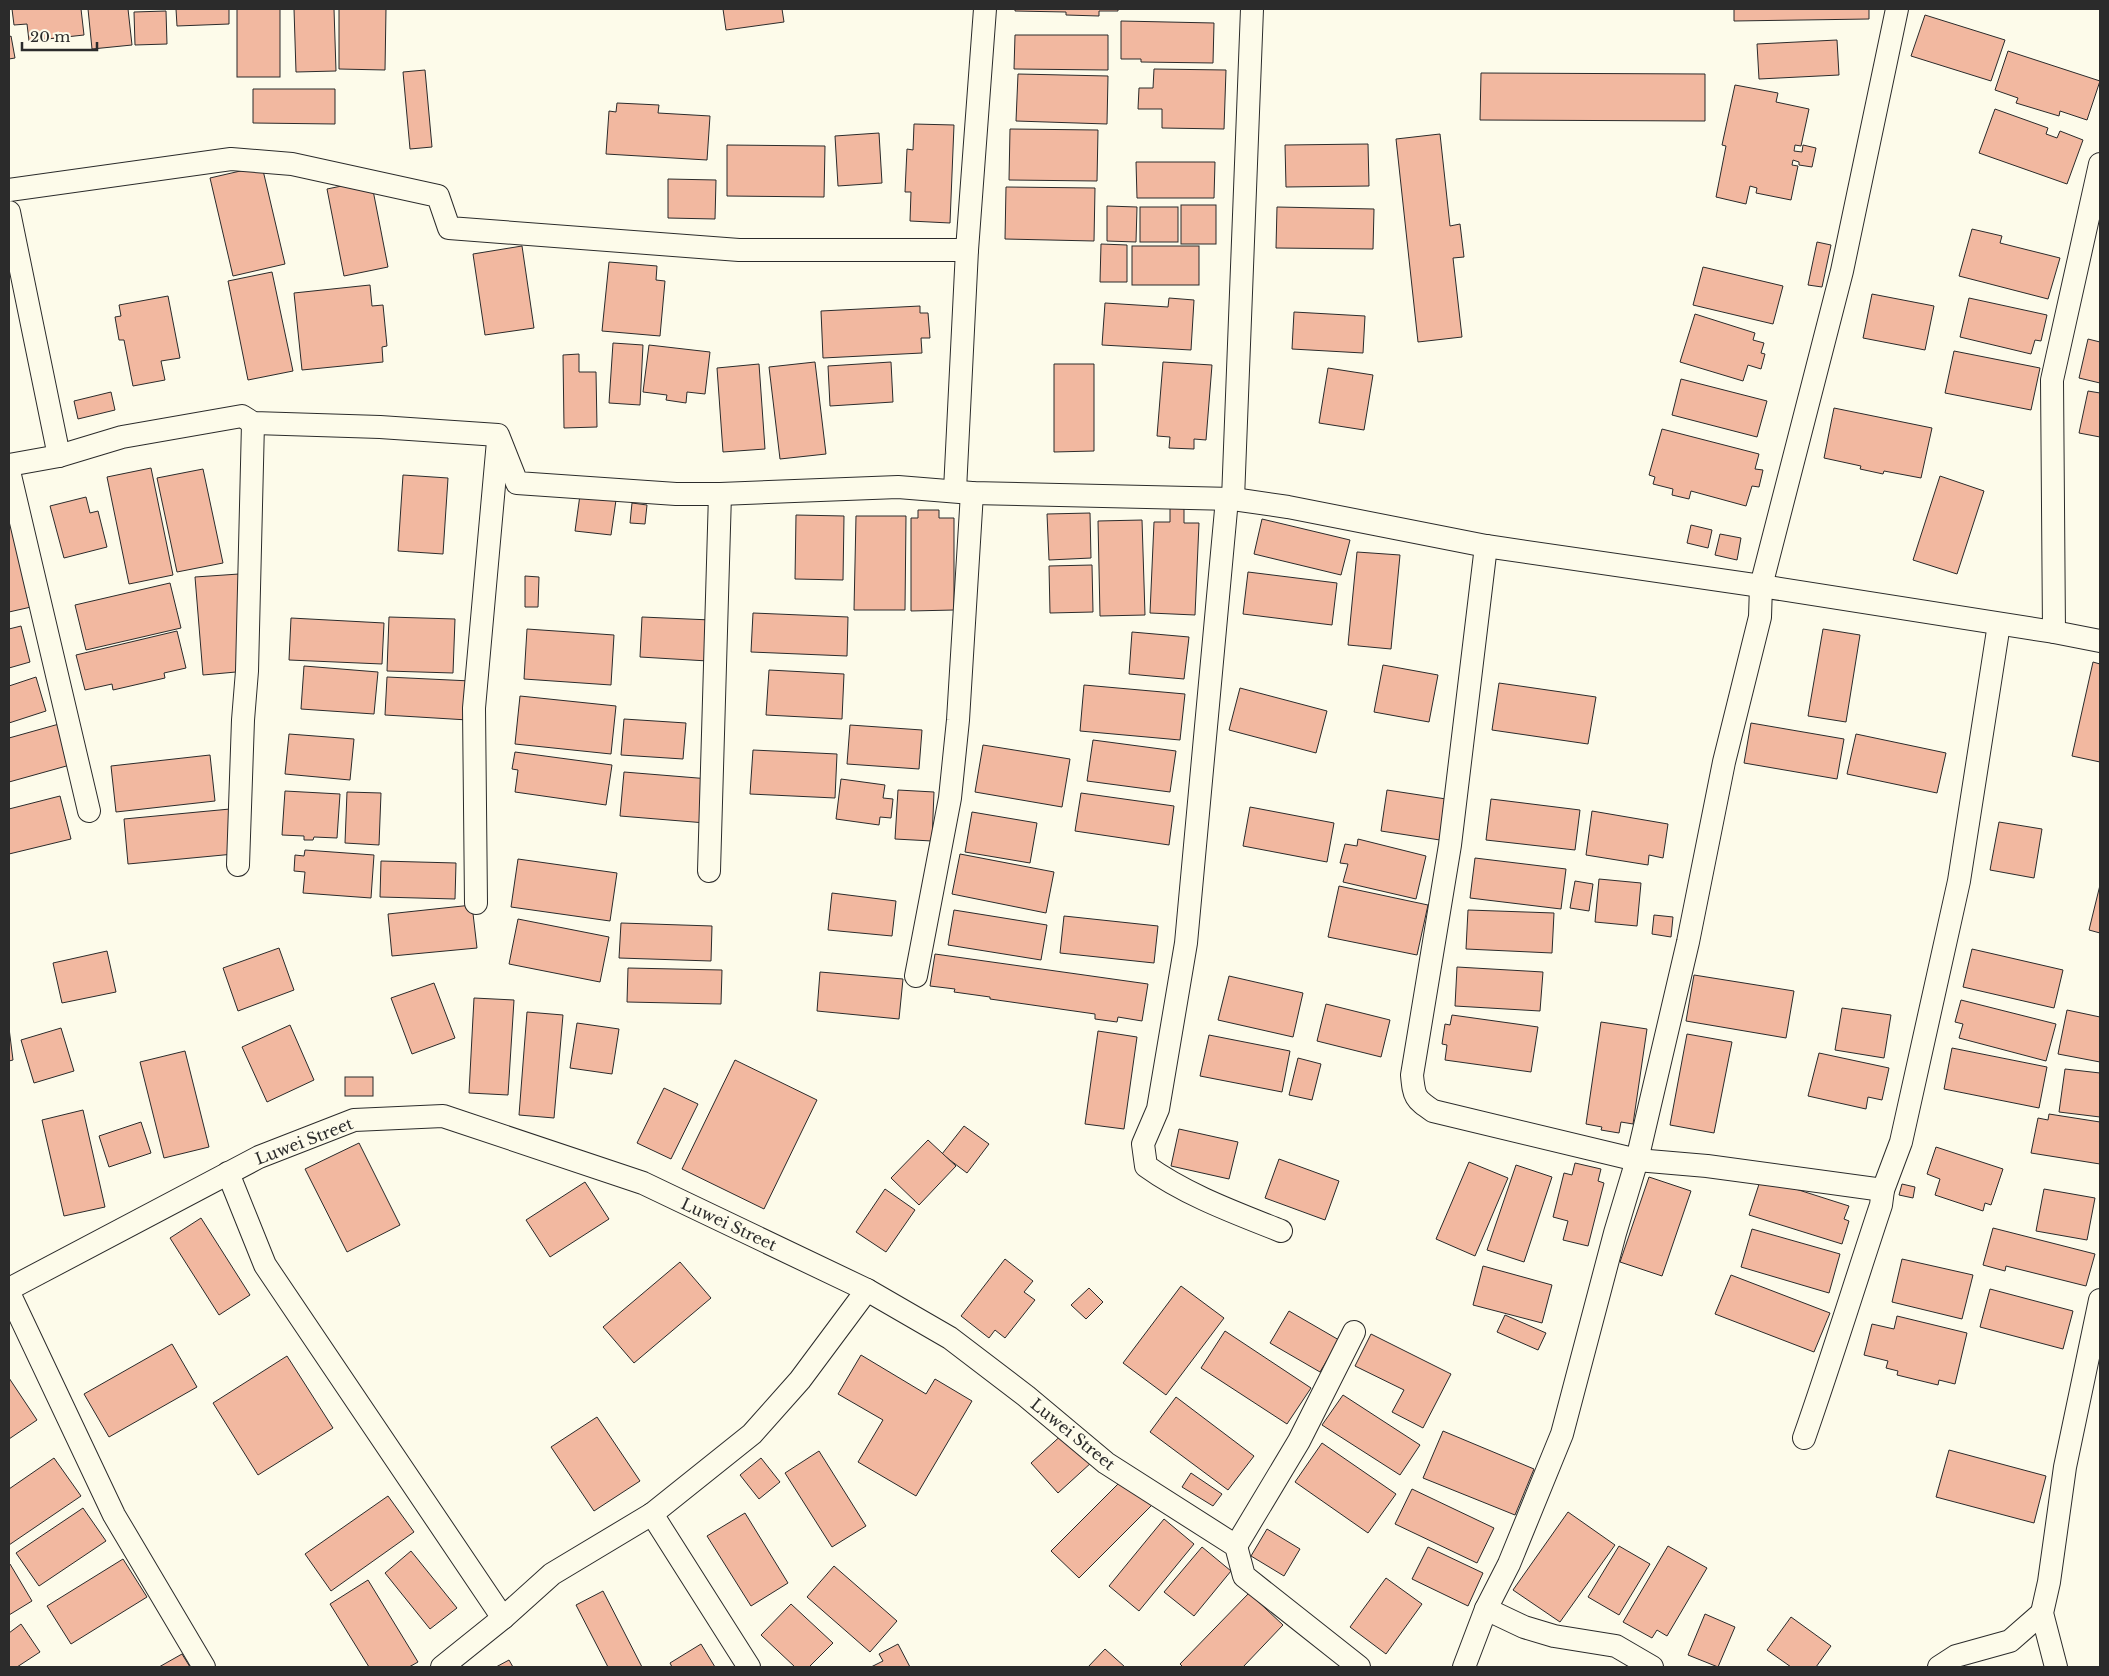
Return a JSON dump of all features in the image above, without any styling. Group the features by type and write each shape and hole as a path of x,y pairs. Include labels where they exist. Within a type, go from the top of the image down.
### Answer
{"street":[{"path":"916,976 950,798 958,720 964,492 966,250 985,9"},
{"path":"1252,9 1230,498 1186,943 1158,1109 1143,1144 1146,1166 1161,1177 1222,1207 1281,1230"},
{"path":"1464,1667 1486,1609 1509,1564 1562,1434 1615,1233 1637,1160 1688,942 1724,762 1760,617 1761,586 1842,271 1897,9"},
{"path":"9,190 231,159 292,164 438,196 449,228 739,250 966,250"},
{"path":"2054,632 2052,380 2100,164"},
{"path":"9,212 59,456"},
{"path":"9,465 59,456 122,437 242,416 253,423 380,427 498,435"},
{"path":"238,865 243,720 247,671 253,423"},
{"path":"498,435 517,483 676,494 898,487 964,492 1230,498 1288,507 1486,546 1761,586 2054,632 2100,641"},
{"path":"476,903 474,708 498,435"},
{"path":"9,471 89,811"},
{"path":"709,871 720,494"},
{"path":"1486,546 1450,845 1412,1075 1413,1089 1418,1101 1432,1111 1637,1160 1716,1167 1883,1190"},
{"path":"1804,1438 1833,1358 1881,1205 1883,1190 1901,1142 1959,881 1999,624"},
{"name":"Luwei Street","path":"9,1289 259,1157 354,1120 443,1116 643,1183 867,1290 950,1338 1026,1396 1106,1463 1236,1546"},
{"path":"228,1173 265,1265 503,1618"},
{"path":"442,1667 503,1618 552,1574 652,1514 752,1434 800,1380 867,1290"},
{"path":"9,1293 114,1515 204,1667"},
{"path":"2056,1667 2042,1613 2049,1582 2065,1467 2100,1300"},
{"path":"1354,1332 1299,1441 1236,1546 1244,1576 1359,1667"},
{"path":"652,1514 749,1667"},
{"path":"1486,1609 1524,1627 1554,1636 1616,1646 1652,1667"},
{"path":"1939,1667 1956,1656 2010,1641 2042,1613"}],"building":[{"path":"12,9 81,9 84,35 29,41 27,24 14,25"},
{"path":"88,9 128,9 132,45 92,49"},
{"path":"176,9 229,9 229,24 177,26"},
{"path":"237,9 280,9 280,77 237,77"},
{"path":"294,9 334,9 336,71 296,72"},
{"path":"339,9 386,9 385,70 339,69"},
{"path":"723,9 782,9 784,22 726,30"},
{"path":"1015,9 1118,9 1118,11 1099,11 1099,16 1066,15 1066,12 1015,11"},
{"path":"1734,9 1869,9 1869,19 1734,21"},
{"path":"166,11 167,44 135,45 134,12"},
{"path":"1925,15 2005,40 1991,81 1911,56"},
{"path":"1121,21 1214,23 1213,63 1141,62 1141,59 1121,59"},
{"path":"1015,35 1108,35 1108,70 1014,69"},
{"path":"11,36 15,58 9,59 9,37"},
{"path":"1837,40 1839,75 1759,79 1757,44"},
{"path":"2008,51 2100,81 2087,120 2060,111 2059,116 2016,103 2018,98 1995,90"},
{"path":"1154,69 1226,70 1224,129 1162,128 1162,109 1138,109 1139,88 1153,88"},
{"path":"425,70 432,147 410,149 403,72"},
{"path":"1481,73 1705,74 1705,121 1480,120"},
{"path":"1018,74 1108,76 1107,124 1016,121"},
{"path":"1735,85 1778,93 1776,102 1809,109 1801,146 1795,145 1794,151 1802,152 1803,145 1816,148 1812,167 1799,165 1799,162 1793,160 1792,165 1798,166 1791,200 1756,193 1757,188 1750,186 1746,204 1716,197 1726,146 1722,145"},
{"path":"253,89 335,89 335,124 253,123"},
{"path":"617,103 659,105 658,113 710,116 707,160 606,154 609,111 616,112"},
{"path":"1995,109 2048,128 2046,134 2057,138 2060,131 2083,140 2067,184 1979,153"},
{"path":"914,124 954,125 950,223 910,221 911,192 905,192 907,149 913,150"},
{"path":"1010,129 1098,130 1097,181 1009,180"},
{"path":"879,133 882,183 838,186 835,136"},
{"path":"1440,134 1450,226 1460,224 1464,257 1453,258 1462,337 1418,342 1396,139"},
{"path":"1368,144 1369,186 1286,187 1285,145"},
{"path":"727,145 825,146 824,197 727,196"},
{"path":"1136,162 1215,162 1214,198 1137,198"},
{"path":"262,166 285,264 233,276 210,178"},
{"path":"668,179 716,180 715,219 668,218"},
{"path":"371,180 388,267 344,276 327,189"},
{"path":"1006,187 1095,188 1094,241 1005,239"},
{"path":"1181,205 1216,205 1216,244 1181,244"},
{"path":"1107,206 1137,207 1136,242 1107,241"},
{"path":"1140,207 1178,207 1178,242 1140,242"},
{"path":"1277,207 1374,209 1373,249 1276,248"},
{"path":"1972,229 2002,236 2000,243 2060,258 2048,299 1959,276"},
{"path":"1817,242 1831,245 1822,287 1808,285"},
{"path":"1101,244 1127,245 1127,282 1100,282"},
{"path":"522,246 534,328 485,335 473,254"},
{"path":"1132,246 1199,246 1199,285 1132,285"},
{"path":"609,262 657,266 656,280 665,281 660,336 602,331"},
{"path":"1703,267 1783,286 1773,324 1693,305"},
{"path":"272,272 293,371 248,380 228,281"},
{"path":"370,285 372,306 383,305 387,346 382,347 383,362 302,370 294,293"},
{"path":"1872,294 1934,306 1925,350 1863,338"},
{"path":"168,296 180,358 161,361 165,380 133,386 124,340 119,340 115,317 121,316 119,305"},
{"path":"1169,298 1194,300 1191,350 1102,345 1105,303 1168,307"},
{"path":"1969,298 2047,315 2041,341 2035,340 2031,354 1960,337"},
{"path":"920,306 920,313 928,313 930,338 921,338 922,353 823,358 821,311"},
{"path":"1294,312 1365,316 1363,353 1292,349"},
{"path":"1695,314 1755,333 1753,340 1764,343 1761,353 1765,354 1761,369 1748,365 1743,381 1680,362"},
{"path":"2088,339 2100,342 2100,383 2079,378"},
{"path":"613,343 643,345 640,405 609,403"},
{"path":"649,345 710,352 705,394 687,392 686,403 666,400 667,395 643,392"},
{"path":"1954,351 2040,368 2031,410 1945,393"},
{"path":"579,354 579,372 596,372 597,427 564,428 563,355"},
{"path":"815,362 826,454 780,459 769,367"},
{"path":"891,362 893,402 830,406 828,366"},
{"path":"1163,362 1212,365 1206,440 1194,439 1194,449 1169,448 1170,437 1157,436"},
{"path":"759,364 765,449 723,452 717,368"},
{"path":"1054,364 1094,364 1094,451 1054,452"},
{"path":"1328,368 1373,375 1364,430 1319,423"},
{"path":"1681,379 1767,401 1757,437 1672,415"},
{"path":"2088,391 2100,393 2100,437 2079,433"},
{"path":"111,392 115,410 78,419 74,401"},
{"path":"1834,408 1932,428 1921,478 1884,471 1883,474 1860,469 1861,466 1824,458"},
{"path":"1662,429 1759,454 1755,469 1763,470 1759,487 1752,486 1746,506 1691,491 1689,499 1672,495 1673,489 1653,484 1655,477 1649,475"},
{"path":"151,468 173,575 129,584 107,477"},
{"path":"203,469 223,563 177,572 157,478"},
{"path":"403,475 448,478 443,554 398,551"},
{"path":"1940,476 1984,491 1957,574 1913,560"},
{"path":"580,495 616,500 611,535 575,531"},
{"path":"86,497 90,513 98,511 107,547 64,558 50,506"},
{"path":"632,503 647,505 645,524 630,523"},
{"path":"1170,505 1184,506 1184,523 1199,523 1195,615 1150,613 1154,522 1170,522"},
{"path":"918,510 939,510 939,518 954,518 954,610 911,611 911,518 918,518"},
{"path":"1090,513 1091,558 1049,560 1047,514"},
{"path":"9,514 31,607 9,612"},
{"path":"796,515 844,516 843,580 795,579"},
{"path":"856,516 906,516 905,610 854,610"},
{"path":"1262,519 1350,540 1341,575 1254,554"},
{"path":"1142,520 1145,615 1100,616 1098,521"},
{"path":"1691,525 1712,530 1708,548 1687,543"},
{"path":"1720,534 1741,538 1737,560 1715,555"},
{"path":"1357,552 1400,555 1391,649 1348,645"},
{"path":"1092,565 1093,612 1050,613 1049,566"},
{"path":"1248,572 1337,583 1332,625 1243,614"},
{"path":"239,574 247,671 203,675 195,577"},
{"path":"525,576 539,577 538,607 525,607"},
{"path":"170,583 181,628 86,650 75,605"},
{"path":"753,613 848,617 847,656 751,652"},
{"path":"389,617 455,619 453,673 387,671"},
{"path":"642,617 711,620 708,661 640,657"},
{"path":"291,618 384,623 382,664 289,660"},
{"path":"21,626 30,662 9,668 9,629"},
{"path":"527,629 614,635 611,685 524,679"},
{"path":"1823,629 1860,635 1846,722 1808,716"},
{"path":"177,631 186,668 164,673 165,678 113,690 112,684 85,690 76,655"},
{"path":"1132,632 1189,637 1184,679 1129,674"},
{"path":"2093,662 2100,664 2100,762 2072,756"},
{"path":"1383,665 1438,675 1429,722 1374,712"},
{"path":"304,666 378,672 374,714 301,709"},
{"path":"769,670 844,674 842,719 766,715"},
{"path":"36,677 46,711 9,723 9,686"},
{"path":"387,677 471,681 468,720 385,715"},
{"path":"1499,683 1596,697 1588,744 1492,730"},
{"path":"1084,685 1185,694 1180,740 1080,731"},
{"path":"1240,688 1327,711 1316,753 1229,730"},
{"path":"520,696 616,706 611,754 515,744"},
{"path":"624,719 686,723 683,759 621,755"},
{"path":"1751,723 1844,739 1837,779 1744,763"},
{"path":"59,724 70,765 9,782 9,738"},
{"path":"850,725 922,730 919,769 847,764"},
{"path":"289,734 354,739 350,780 285,774"},
{"path":"1856,734 1946,753 1937,793 1847,774"},
{"path":"1093,740 1176,751 1170,792 1087,781"},
{"path":"983,745 1070,759 1062,807 975,792"},
{"path":"753,750 837,754 835,798 750,794"},
{"path":"515,752 612,765 606,805 515,792 518,770 512,769"},
{"path":"210,755 215,801 116,812 111,766"},
{"path":"624,772 722,780 718,824 620,816"},
{"path":"841,779 885,785 883,798 893,799 891,818 880,817 879,825 836,819"},
{"path":"898,790 934,792 932,841 895,839"},
{"path":"1387,790 1446,799 1440,840 1381,831"},
{"path":"285,791 340,794 337,838 314,837 313,840 304,840 304,836 282,835"},
{"path":"347,792 381,793 379,845 345,843"},
{"path":"1081,793 1174,806 1169,845 1075,831"},
{"path":"60,796 71,839 9,854 9,809"},
{"path":"1491,799 1580,810 1575,850 1486,840"},
{"path":"1250,807 1334,823 1327,862 1243,846"},
{"path":"230,809 234,854 128,864 124,819"},
{"path":"1592,811 1668,824 1663,858 1649,855 1648,865 1586,855"},
{"path":"972,812 1037,823 1030,863 965,852"},
{"path":"1999,822 2042,829 2034,878 1990,870"},
{"path":"1358,839 1426,856 1416,899 1343,882 1348,864 1340,863 1345,844 1357,846"},
{"path":"305,850 374,855 371,898 303,893 305,872 294,871 295,855 304,856"},
{"path":"960,854 1054,872 1046,913 952,894"},
{"path":"1475,858 1566,869 1561,909 1470,898"},
{"path":"518,859 617,873 610,921 511,907"},
{"path":"381,861 456,863 455,899 380,897"},
{"path":"1599,879 1641,883 1637,926 1595,922"},
{"path":"1575,881 1593,884 1589,911 1570,908"},
{"path":"2100,885 2100,933 2089,930"},
{"path":"1339,886 1428,905 1417,955 1328,937"},
{"path":"832,893 896,901 892,936 828,930"},
{"path":"472,905 477,948 392,956 388,914"},
{"path":"954,910 1047,925 1041,960 948,945"},
{"path":"1468,910 1554,913 1552,953 1466,949"},
{"path":"1654,915 1673,917 1671,937 1652,934"},
{"path":"1064,916 1158,926 1154,963 1060,953"},
{"path":"518,919 609,937 600,982 509,964"},
{"path":"621,923 712,926 711,961 619,958"},
{"path":"279,948 294,990 238,1011 223,968"},
{"path":"1972,949 2063,970 2054,1008 1963,987"},
{"path":"107,951 116,992 62,1003 53,963"},
{"path":"935,954 1148,984 1142,1021 1118,1017 1117,1022 1095,1019 1095,1014 990,999 990,997 954,992 955,989 930,986"},
{"path":"1457,967 1543,972 1540,1011 1455,1006"},
{"path":"628,968 722,970 721,1004 627,1002"},
{"path":"820,972 903,979 899,1019 817,1011"},
{"path":"1694,975 1794,991 1786,1038 1686,1021"},
{"path":"1229,976 1303,993 1293,1037 1218,1020"},
{"path":"434,983 455,1038 412,1054 391,998"},
{"path":"474,998 514,1000 508,1095 469,1093"},
{"path":"1961,1000 2056,1024 2046,1061 1959,1038 1963,1024 1955,1022"},
{"path":"1326,1004 1390,1020 1381,1057 1317,1041"},
{"path":"1842,1008 1891,1015 1884,1058 1835,1050"},
{"path":"2067,1010 2100,1017 2100,1062 2058,1054"},
{"path":"527,1012 563,1015 554,1118 519,1115"},
{"path":"1452,1015 1538,1027 1531,1072 1445,1060 1447,1045 1442,1044 1445,1024 1450,1025"},
{"path":"1601,1022 1647,1029 1633,1124 1621,1122 1619,1133 1601,1130 1602,1127 1586,1124"},
{"path":"577,1023 619,1029 612,1074 570,1068"},
{"path":"290,1025 314,1080 267,1102 242,1047"},
{"path":"9,1028 13,1060 9,1061"},
{"path":"61,1028 74,1071 34,1083 21,1040"},
{"path":"1098,1031 1137,1037 1124,1129 1085,1124"},
{"path":"1687,1034 1732,1042 1714,1133 1670,1125"},
{"path":"1209,1035 1290,1051 1282,1092 1200,1076"},
{"path":"1952,1048 2047,1067 2039,1108 1944,1089"},
{"path":"185,1051 209,1147 164,1158 140,1062"},
{"path":"1819,1053 1889,1068 1882,1100 1868,1097 1866,1109 1808,1096"},
{"path":"1298,1058 1321,1064 1312,1100 1289,1095"},
{"path":"735,1060 817,1100 764,1209 682,1169"},
{"path":"2065,1069 2100,1073 2100,1117 2059,1112"},
{"path":"345,1077 373,1077 373,1096 345,1096"},
{"path":"664,1088 698,1104 671,1159 637,1143"},
{"path":"83,1110 105,1207 64,1216 42,1120"},
{"path":"2049,1114 2100,1122 2100,1164 2031,1153 2038,1118 2048,1120"},
{"path":"141,1122 151,1153 109,1167 99,1136"},
{"path":"964,1126 989,1144 967,1173 942,1154"},
{"path":"1179,1129 1238,1142 1229,1179 1171,1166"},
{"path":"928,1140 956,1166 919,1205 891,1178"},
{"path":"359,1143 400,1225 347,1252 305,1169"},
{"path":"1936,1147 2003,1169 1991,1205 1985,1203 1983,1211 1935,1195 1940,1179 1927,1174"},
{"path":"1279,1159 1339,1181 1325,1220 1265,1198"},
{"path":"1469,1162 1508,1178 1475,1256 1436,1239"},
{"path":"1575,1163 1601,1169 1598,1181 1604,1183 1588,1246 1563,1240 1568,1221 1553,1217 1564,1173 1572,1175"},
{"path":"1516,1165 1552,1177 1524,1262 1487,1250"},
{"path":"1649,1177 1691,1191 1662,1276 1620,1262"},
{"path":"1761,1178 1849,1206 1844,1219 1849,1221 1842,1244 1749,1215"},
{"path":"585,1182 609,1219 550,1257 526,1220"},
{"path":"1902,1184 1915,1187 1913,1198 1899,1195"},
{"path":"885,1189 915,1210 886,1252 856,1232"},
{"path":"2044,1189 2095,1198 2087,1240 2036,1231"},
{"path":"201,1218 250,1295 219,1315 170,1238"},
{"path":"1993,1228 2095,1254 2086,1286 2006,1266 2005,1271 1983,1265"},
{"path":"1752,1229 1840,1254 1829,1293 1741,1267"},
{"path":"1005,1259 1033,1281 1024,1292 1035,1300 1005,1338 995,1330 989,1338 961,1316"},
{"path":"1902,1259 1973,1275 1962,1319 1892,1302"},
{"path":"680,1262 711,1298 634,1363 603,1327"},
{"path":"1483,1266 1552,1285 1542,1323 1473,1305"},
{"path":"1731,1275 1830,1313 1814,1352 1715,1314"},
{"path":"1181,1286 1224,1318 1166,1395 1123,1363"},
{"path":"1089,1288 1103,1302 1086,1319 1071,1305"},
{"path":"1990,1289 2073,1311 2063,1349 1980,1327"},
{"path":"1289,1311 1339,1340 1320,1372 1270,1343"},
{"path":"1505,1315 1546,1333 1538,1350 1497,1332"},
{"path":"1897,1316 1967,1333 1955,1384 1939,1380 1938,1385 1897,1375 1898,1371 1886,1368 1888,1361 1864,1355 1872,1324 1894,1329"},
{"path":"1225,1331 1311,1388 1287,1424 1201,1368"},
{"path":"1371,1334 1451,1374 1423,1428 1392,1412 1404,1390 1355,1366"},
{"path":"172,1344 197,1387 109,1437 84,1394"},
{"path":"861,1355 926,1394 935,1379 972,1401 916,1496 858,1462 883,1420 838,1394"},
{"path":"287,1356 333,1428 258,1475 213,1403"},
{"path":"9,1378 37,1420 9,1439"},
{"path":"1343,1395 1420,1445 1400,1475 1322,1425"},
{"path":"1176,1397 1254,1456 1228,1490 1150,1432"},
{"path":"597,1417 640,1481 594,1511 551,1447"},
{"path":"1443,1431 1534,1469 1515,1515 1423,1478"},
{"path":"1065,1432 1092,1462 1058,1493 1031,1463"},
{"path":"1322,1443 1396,1494 1368,1533 1295,1482"},
{"path":"1949,1450 2046,1476 2034,1523 1936,1497"},
{"path":"819,1451 866,1526 832,1547 785,1473"},
{"path":"54,1458 81,1496 9,1545 9,1489"},
{"path":"761,1458 780,1482 759,1499 740,1475"},
{"path":"1191,1473 1222,1494 1213,1506 1182,1487"},
{"path":"1124,1478 1152,1505 1079,1578 1051,1551"},
{"path":"1412,1489 1494,1528 1477,1563 1395,1524"},
{"path":"388,1496 414,1532 331,1591 305,1554"},
{"path":"83,1508 106,1541 39,1586 16,1553"},
{"path":"1568,1512 1615,1545 1560,1622 1513,1590"},
{"path":"745,1513 788,1583 751,1606 707,1536"},
{"path":"1164,1519 1194,1544 1139,1611 1109,1586"},
{"path":"1267,1529 1300,1549 1284,1576 1251,1556"},
{"path":"1619,1546 1650,1564 1619,1615 1588,1597"},
{"path":"1668,1546 1707,1568 1667,1636 1657,1630 1652,1638 1623,1622"},
{"path":"1202,1547 1231,1571 1194,1616 1164,1592"},
{"path":"1428,1547 1483,1573 1468,1606 1412,1579"},
{"path":"411,1551 457,1608 430,1629 385,1573"},
{"path":"123,1559 147,1597 71,1644 47,1606"},
{"path":"9,1565 32,1601 9,1615"},
{"path":"834,1566 897,1621 870,1652 807,1597"},
{"path":"1386,1578 1422,1604 1386,1654 1350,1627"},
{"path":"368,1580 418,1662 409,1667 369,1667 330,1604"},
{"path":"603,1591 642,1667 608,1667 576,1605"},
{"path":"1249,1593 1283,1625 1243,1667 1183,1667 1180,1664"},
{"path":"791,1604 833,1643 809,1667 795,1667 761,1635"},
{"path":"1705,1614 1735,1627 1718,1667 1688,1655"},
{"path":"1791,1617 1831,1646 1816,1667 1791,1667 1767,1650"},
{"path":"21,1624 40,1652 17,1667 9,1667 9,1633"},
{"path":"701,1644 715,1667 672,1667 670,1663"},
{"path":"898,1644 910,1667 871,1667 883,1661 879,1654"},
{"path":"1105,1649 1125,1667 1088,1667"},
{"path":"182,1654 190,1667 159,1667"},
{"path":"509,1660 513,1667 496,1667"}]}
